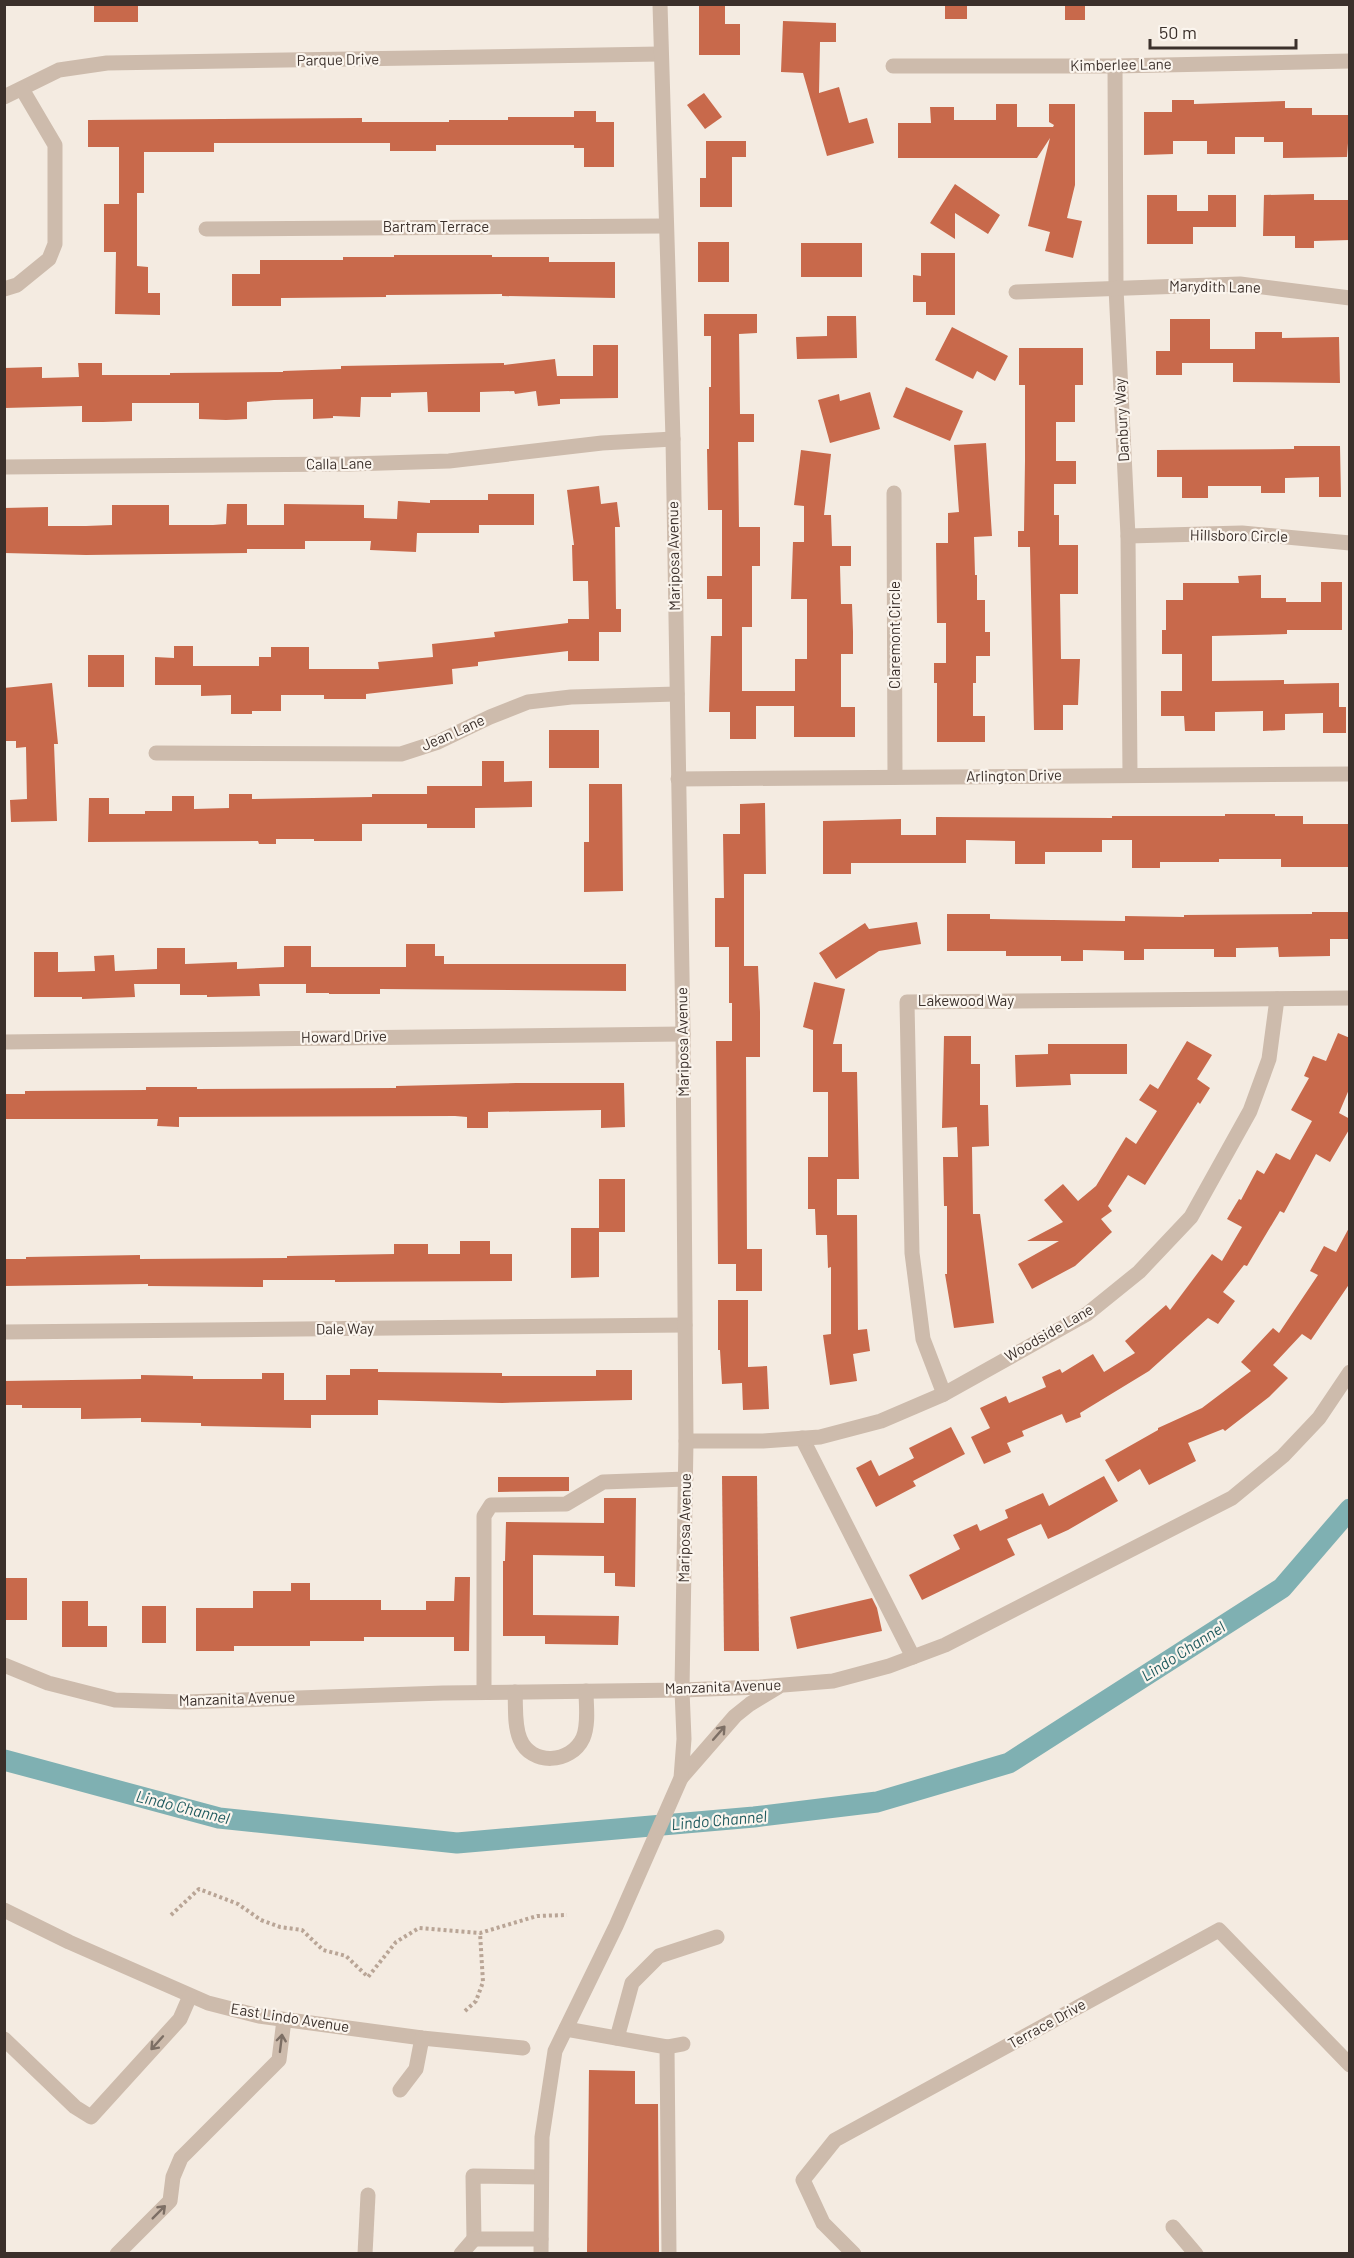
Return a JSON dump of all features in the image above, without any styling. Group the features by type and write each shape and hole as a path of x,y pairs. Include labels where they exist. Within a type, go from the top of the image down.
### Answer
{"street":[{"name":"Mariposa Avenue","path":"541,2246 542,2137 555,2051 616,1926 681,1778 684,1739 682,1690 686,1441 683,1034 673,439 660,4"},
{"name":"Parque Drive","path":"4,98 59,69 107,63 660,54"},
{"name":"Kimberlee Lane","path":"893,66 1115,66 1350,61"},
{"name":"Danbury Way","path":"1115,66 1116,288 1128,536 1130,775"},
{"path":"4,289 17,285 49,259 55,244 55,145 22,88"},
{"name":"Bartram Terrace","path":"206,229 665,226"},
{"name":"Marydith Lane","path":"1016,292 1240,284 1350,298"},
{"name":"Calla Lane","path":"4,467 449,461 602,443 673,439"},
{"name":"Claremont Circle","path":"894,493 895,777"},
{"name":"Hillsboro Circle","path":"1128,536 1242,533 1350,543"},
{"name":"Jean Lane","path":"156,753 401,754 438,742 528,702 571,697 677,694"},
{"name":"Arlington Drive","path":"678,779 1350,774"},
{"name":"Lakewood Way","path":"944,1394 922,1339 912,1253 907,1002 1350,998"},
{"name":"Woodside Lane","path":"686,1441 763,1441 820,1437 880,1421 944,1394 1087,1314 1139,1272 1191,1217 1250,1111 1269,1059 1277,999"},
{"name":"Howard Drive","path":"4,1042 683,1034"},
{"name":"Dale Way","path":"4,1332 685,1325"},
{"name":"Manzanita Avenue","path":"4,1665 48,1683 115,1700 185,1701 484,1692 682,1690 833,1681 945,1645 1232,1498 1283,1456 1319,1418 1350,1372"},
{"path":"801,1438 913,1657"},
{"path":"484,1692 484,1516 491,1505 566,1503 603,1482 686,1479"},
{"path":"681,1778 735,1716 781,1685"},
{"path":"515,1692 516,1728 520,1740 537,1756 548,1759 560,1758 579,1746 586,1724 586,1691"},
{"name":"East Lindo Avenue","path":"4,1910 69,1942 190,1996 218,2006 284,2020 422,2038 523,2048"},
{"name":"Terrace Drive","path":"854,2253 823,2223 803,2180 835,2140 1220,1930 1350,2065"},
{"path":"617,2038 632,1983 659,1956 717,1938"},
{"path":"4,2039 75,2107 91,2117 180,2019 190,1996"},
{"path":"117,2253 170,2201 173,2177 181,2158 279,2060 284,2020"},
{"path":"566,2029 667,2047 683,2044"},
{"path":"400,2090 416,2069 422,2038"},
{"path":"667,2047 669,2253"},
{"path":"461,2253 474,2240 473,2176 541,2177"},
{"path":"365,2253 368,2195"},
{"path":"1173,2227 1196,2253"},
{"path":"474,2240 541,2246"}],"path":[{"path":"171,1915 199,1888 238,1904 261,1920 280,1927 302,1930 323,1950 346,1956 368,1977 396,1942 419,1928 480,1933 537,1916 567,1915"},
{"path":"465,2011 476,2001 483,1982 480,1933"}],"building":[{"path":"94,4 138,4 138,22 94,22"},
{"path":"699,4 725,4 725,24 740,24 740,55 699,55"},
{"path":"945,4 967,4 967,19 945,19"},
{"path":"1065,4 1085,4 1085,20 1065,20"},
{"path":"783,21 836,23 836,42 820,42 819,93 839,87 849,123 867,118 874,143 827,156 803,73 781,72"},
{"path":"704,93 722,117 705,129 687,105"},
{"path":"1172,100 1194,100 1194,104 1285,101 1285,108 1312,108 1312,115 1350,115 1347,157 1283,158 1283,142 1264,142 1264,137 1235,137 1235,154 1207,154 1207,141 1173,141 1173,154 1144,155 1144,112 1172,112"},
{"path":"996,104 1017,104 1017,127 1053,127 1054,125 1049,122 1049,104 1075,104 1075,185 1067,218 1082,221 1073,258 1045,251 1050,232 1028,226 1050,138 1037,158 898,158 898,123 931,123 930,107 954,107 954,120 996,120"},
{"path":"574,111 596,111 596,122 614,122 614,167 584,167 584,148 574,148 574,145 436,145 436,151 390,151 390,143 214,143 214,152 144,152 144,193 137,193 137,266 148,267 148,293 160,293 160,315 115,314 116,252 104,252 104,204 119,204 119,147 88,147 88,120 362,118 362,122 449,122 449,120 508,120 508,117 574,117"},
{"path":"706,141 746,141 746,157 732,157 732,207 700,207 700,178 706,178"},
{"path":"955,184 1000,215 988,234 955,213 955,239 930,223"},
{"path":"1314,194 1314,200 1350,200 1350,240 1314,241 1314,248 1295,248 1295,236 1263,236 1264,195"},
{"path":"1147,195 1177,195 1177,211 1208,211 1208,195 1236,195 1236,227 1193,227 1193,244 1147,244"},
{"path":"698,242 729,242 729,282 698,282"},
{"path":"801,243 862,243 862,277 801,277"},
{"path":"921,253 955,253 955,315 926,315 926,302 913,302 913,275 921,276"},
{"path":"394,255 492,255 492,257 549,257 549,262 615,262 615,298 502,296 502,294 386,295 386,297 281,298 281,306 232,306 232,274 260,274 260,260 343,260 343,257 394,257"},
{"path":"704,314 757,314 757,333 739,334 740,414 754,414 754,442 738,442 739,527 760,527 760,566 752,566 752,627 742,627 742,691 795,691 795,659 807,659 807,599 791,599 793,542 804,542 804,506 794,505 801,450 831,454 824,515 831,515 832,546 851,546 851,566 840,566 841,604 852,604 853,632 853,654 841,654 841,707 855,707 855,737 794,737 794,706 756,706 756,739 730,739 730,712 709,712 711,636 722,636 722,599 707,599 707,576 722,576 722,510 708,510 707,449 709,449 711,336 704,336"},
{"path":"827,316 856,316 857,358 797,359 796,337 827,336"},
{"path":"1170,319 1210,319 1210,349 1255,349 1255,332 1282,332 1282,338 1339,337 1340,383 1233,382 1233,363 1182,363 1182,375 1156,375 1156,351 1170,351"},
{"path":"952,327 1008,356 995,381 977,371 973,379 935,360"},
{"path":"593,345 618,345 618,398 560,399 560,404 538,406 536,391 515,394 514,391 480,392 480,412 428,412 427,392 391,393 391,397 361,397 360,417 333,416 333,418 313,419 313,399 247,402 247,419 226,420 199,419 199,403 132,403 132,421 103,422 82,422 82,406 4,408 4,368 42,367 42,378 79,377 78,363 102,363 102,375 170,375 170,373 341,369 341,366 504,363 504,365 555,359 557,376 593,376"},
{"path":"1019,348 1083,348 1083,385 1075,385 1075,422 1056,422 1056,461 1076,461 1076,484 1054,484 1054,515 1059,515 1059,545 1078,545 1078,594 1060,594 1061,659 1080,659 1078,705 1063,705 1063,730 1034,730 1030,547 1018,547 1018,531 1024,531 1025,461 1025,385 1019,385"},
{"path":"906,387 963,411 950,441 893,417"},
{"path":"870,392 880,429 830,443 818,400 839,394 840,401"},
{"path":"986,443 992,536 974,537 977,600 985,600 985,632 990,632 990,656 976,656 976,683 973,683 973,716 985,716 985,742 937,742 937,683 934,683 934,663 946,663 946,623 937,623 936,543 948,543 948,513 959,512 954,445"},
{"path":"1294,446 1340,446 1341,497 1319,497 1319,477 1285,478 1285,493 1261,493 1261,486 1208,486 1208,498 1182,498 1182,477 1157,477 1157,450 1294,449"},
{"path":"599,486 601,504 617,502 620,527 615,527 616,609 621,609 621,632 599,632 599,661 568,661 568,651 478,662 478,666 452,669 453,684 366,694 366,699 324,699 324,695 281,695 281,711 252,711 252,714 231,714 231,695 201,696 201,685 155,685 155,657 174,658 174,646 193,646 193,666 259,666 259,657 271,657 271,647 309,647 309,669 379,669 378,662 433,657 432,644 495,637 494,632 568,623 568,619 589,619 588,581 573,581 572,545 574,545 567,490"},
{"path":"488,494 534,494 534,525 479,525 479,533 417,533 416,552 370,550 371,541 305,541 305,549 247,549 247,553 86,555 4,553 4,508 48,507 48,526 86,526 112,525 112,505 169,505 169,525 213,525 226,524 227,504 247,504 247,525 284,525 284,504 364,505 364,518 397,519 398,501 430,503 430,500 488,500"},
{"path":"1261,575 1261,598 1286,598 1286,602 1321,602 1321,582 1342,582 1342,630 1287,630 1287,634 1212,636 1212,681 1284,680 1284,684 1339,683 1339,707 1346,707 1346,733 1323,733 1323,713 1285,714 1285,730 1263,731 1263,711 1215,712 1215,731 1185,731 1184,716 1161,716 1161,691 1182,691 1182,654 1162,654 1162,630 1166,630 1166,600 1183,600 1183,583 1239,583 1238,576"},
{"path":"88,655 124,655 124,687 88,687"},
{"path":"52,683 58,744 54,744 57,821 11,822 10,800 27,799 26,747 16,748 16,741 4,741 4,688"},
{"path":"549,730 599,730 599,768 549,768"},
{"path":"482,761 504,761 504,782 532,781 532,807 475,808 475,828 427,828 427,824 362,824 362,841 276,839 276,844 259,844 258,841 88,842 89,798 109,798 109,814 145,814 145,811 172,811 172,796 194,796 194,809 229,808 229,794 252,794 252,799 427,794 427,786 482,786"},
{"path":"589,784 622,784 623,891 584,892 584,842 589,842"},
{"path":"765,803 766,874 744,874 744,966 758,966 760,1012 760,1057 746,1057 747,1249 762,1249 762,1291 736,1291 736,1264 718,1264 716,1041 732,1041 732,1003 729,1003 729,947 715,947 715,898 724,898 723,834 740,834 740,804"},
{"path":"1225,814 1303,816 1303,824 1350,824 1350,867 1281,867 1281,859 1219,859 1219,862 1160,862 1160,868 1132,868 1132,840 1102,840 1102,852 1045,852 1045,864 1015,864 1015,841 966,840 966,863 851,863 851,874 823,874 823,821 901,819 901,835 936,835 936,817 1112,818 1112,816 1225,816"},
{"path":"1312,912 1350,912 1350,939 1330,939 1330,956 1279,957 1278,947 1236,948 1236,957 1214,957 1214,949 1144,949 1144,960 1124,960 1124,951 1083,950 1083,961 1061,961 1061,956 1006,956 1006,951 947,951 947,914 990,914 990,919 1125,921 1125,916 1184,917 1184,915 1312,914"},
{"path":"917,922 921,944 879,951 836,979 819,953 865,923 869,929"},
{"path":"406,944 435,944 435,956 444,956 444,964 626,964 626,991 380,989 380,994 329,994 306,993 306,984 259,984 260,996 207,997 207,995 180,995 180,984 134,984 135,997 82,999 82,997 34,997 34,952 58,952 58,972 95,971 94,956 114,955 115,971 157,969 157,948 185,948 185,964 237,962 237,969 284,967 284,946 311,946 311,967 406,967"},
{"path":"814,982 845,989 833,1044 842,1044 842,1072 857,1072 859,1179 837,1179 837,1215 857,1215 858,1330 867,1329 870,1351 853,1354 857,1381 830,1385 823,1335 831,1334 831,1267 828,1268 827,1235 816,1235 815,1209 808,1209 808,1157 828,1157 828,1092 813,1092 813,1030 803,1027"},
{"path":"1338,1033 1350,1038 1350,1087 1339,1113 1350,1119 1350,1128 1330,1162 1316,1154 1284,1213 1280,1211 1247,1266 1244,1265 1223,1292 1235,1301 1218,1324 1208,1318 1149,1371 1080,1413 1081,1417 1066,1423 1062,1414 1022,1431 1024,1436 1007,1443 1011,1452 984,1464 971,1437 990,1428 980,1408 1006,1396 1009,1403 1046,1387 1042,1377 1060,1369 1062,1373 1093,1354 1104,1372 1135,1353 1125,1341 1166,1305 1170,1310 1212,1254 1222,1261 1242,1227 1227,1219 1239,1199 1241,1200 1257,1170 1264,1174 1276,1153 1290,1160 1312,1121 1291,1110 1309,1078 1304,1076 1313,1056 1326,1061"},
{"path":"944,1036 971,1036 971,1064 980,1064 980,1105 988,1105 989,1146 972,1147 973,1214 980,1214 994,1323 954,1328 945,1274 947,1274 947,1206 944,1206 943,1157 958,1157 957,1127 942,1128"},
{"path":"1187,1041 1212,1055 1197,1079 1210,1088 1200,1104 1198,1102 1145,1185 1128,1175 1108,1206 1112,1211 1101,1219 1112,1232 1075,1266 1032,1289 1018,1264 1059,1241 1027,1241 1063,1222 1044,1200 1063,1184 1078,1201 1096,1186 1126,1137 1136,1144 1157,1111 1139,1100 1150,1084 1158,1089"},
{"path":"1048,1044 1127,1044 1127,1074 1070,1074 1071,1085 1016,1087 1015,1055 1048,1054"},
{"path":"624,1083 625,1127 601,1128 601,1110 488,1112 488,1128 467,1128 467,1117 455,1116 179,1117 179,1127 157,1126 158,1119 4,1119 4,1094 25,1094 25,1091 146,1090 146,1087 396,1088 396,1086"},
{"path":"599,1179 625,1179 625,1232 599,1232 599,1277 571,1278 571,1228 599,1228"},
{"path":"1350,1226 1350,1283 1311,1340 1302,1334 1273,1365 1288,1378 1269,1397 1225,1431 1223,1429 1188,1443 1196,1461 1149,1485 1140,1469 1118,1482 1105,1460 1158,1428 1202,1408 1251,1371 1241,1362 1273,1328 1279,1333 1318,1275 1310,1271 1324,1246 1336,1252"},
{"path":"460,1241 490,1241 490,1254 512,1254 512,1281 263,1280 263,1287 148,1286 148,1284 4,1286 4,1259 140,1255 140,1259 287,1258 287,1256 394,1254 394,1244 428,1244 428,1254 460,1254"},
{"path":"718,1300 748,1300 748,1367 767,1366 769,1409 743,1410 742,1383 722,1384 720,1350 718,1350"},
{"path":"350,1369 378,1369 378,1372 502,1373 502,1376 596,1376 596,1370 632,1370 632,1400 502,1403 378,1400 378,1415 311,1415 311,1428 201,1426 201,1423 141,1422 141,1418 81,1419 81,1408 22,1408 22,1405 4,1405 4,1381 141,1379 141,1375 193,1376 193,1379 262,1379 262,1373 284,1373 284,1400 326,1400 326,1375 350,1375"},
{"path":"951,1427 965,1454 913,1481 916,1486 876,1507 856,1468 871,1460 879,1476 914,1458 909,1448"},
{"path":"722,1476 757,1476 759,1651 724,1651"},
{"path":"1104,1476 1118,1501 1048,1539 1041,1524 1007,1539 1015,1555 922,1600 909,1575 960,1549 953,1535 977,1524 980,1531 1008,1518 1005,1510 1043,1493 1049,1506"},
{"path":"498,1477 569,1477 569,1491 498,1492"},
{"path":"604,1498 636,1498 635,1587 615,1586 615,1573 604,1573 604,1556 533,1555 533,1615 619,1616 618,1645 545,1644 545,1636 503,1636 503,1561 505,1561 506,1522 604,1523"},
{"path":"455,1577 470,1577 469,1651 454,1651 454,1637 364,1637 364,1641 310,1641 310,1646 234,1646 234,1651 196,1651 196,1608 253,1608 253,1591 291,1591 291,1583 310,1583 310,1600 381,1600 381,1610 426,1610 426,1601 454,1601"},
{"path":"4,1578 27,1578 27,1620 4,1620"},
{"path":"872,1598 877,1608 882,1631 797,1649 790,1617"},
{"path":"62,1601 88,1601 88,1626 107,1626 107,1647 62,1647"},
{"path":"142,1606 166,1606 166,1643 142,1643"},
{"path":"589,2070 635,2071 635,2104 658,2104 659,2253 587,2253"}],"waterway":[{"name":"Lindo Channel","path":"4,1760 219,1818 457,1843 754,1817 877,1802 1009,1763 1282,1588 1350,1509"}]}
